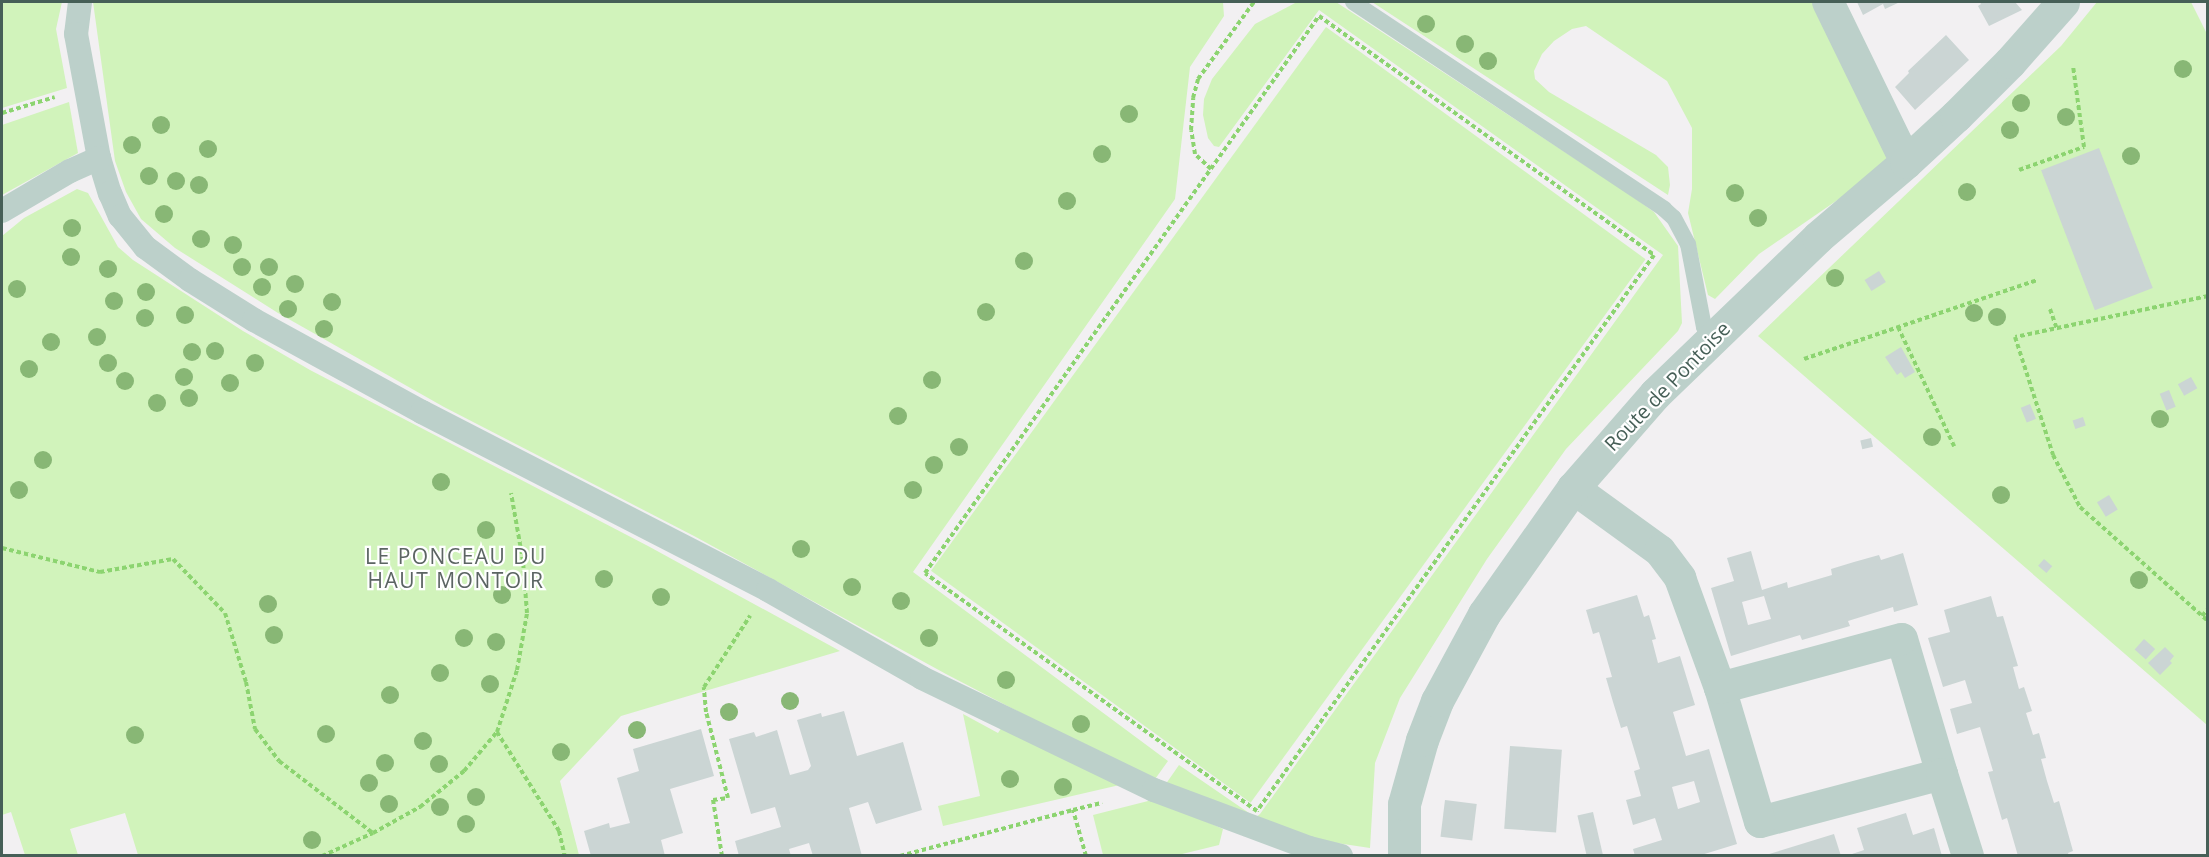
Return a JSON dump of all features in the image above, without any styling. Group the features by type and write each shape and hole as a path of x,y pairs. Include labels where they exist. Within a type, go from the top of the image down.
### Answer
{"street":[{"path":"80,2 76,34 99,158 120,216 145,247 254,320 503,454 768,590 922,678 1154,790 1309,848 1341,855"},
{"path":"1828,2 1906,162"},
{"name":"Route de Pontoise","path":"1404,855 1404,804 1422,740 1437,700 1484,614 1573,488 1647,403 1711,339 1818,237 1906,162 2010,62 2063,2"},
{"path":"2,212 70,171 99,158"},
{"path":"1573,488 1660,550 1680,579 1720,688 1760,822 1942,774"},
{"path":"1720,688 1902,639 1968,855"}],"lane":[{"path":"1353,2 1664,209 1674,218 1688,244 1704,327 1711,339"}],"path":[{"path":"1211,169 1194,154 1191,130 1198,79 1254,2"},
{"path":"1319,16 1654,255 1257,811 925,573 1211,169 1319,16"},
{"path":"2019,170 2084,147 2073,66"},
{"path":"2,113 85,87"},
{"path":"1804,359 2038,280"},
{"path":"2208,296 2015,338 2053,455 2080,507 2103,530 2208,621"},
{"path":"2050,309 2057,328"},
{"path":"1898,327 1954,446"},
{"path":"322,855 373,833 420,807 464,771 497,732 517,670 527,613 523,561 503,454"},
{"path":"2,548 100,572 173,559 225,613 246,682 255,729 279,761 373,833"},
{"path":"722,855 713,801 728,798 706,712 704,687 768,590"},
{"path":"2202,616 2208,609"},
{"path":"497,732 559,831 565,855"},
{"path":"900,855 1154,790"},
{"path":"1073,810 1086,855"}],"green space":[{"path":"2,2 62,2 56,29 67,88 2,108"},
{"path":"93,2 1223,2 1224,16 1190,67 1175,199 913,572 1168,761 1153,782 946,674 694,536 444,407 278,313 175,248 141,219 126,192 115,161"},
{"path":"1297,2 1336,2 1629,194 1654,212 1678,246 1682,323 1678,331 1566,449 1487,559 1400,698 1375,763 1370,848 1330,842 1259,823 1163,788 1179,765 1249,813 1256,817 1260,814 1663,255 1319,10 1219,147 1214,146 1208,138 1203,115 1204,99 1212,79 1255,24"},
{"path":"1372,2 1818,2 1888,154 1881,170 1759,254 1715,299 1708,295 1688,213 1692,189 1692,128 1667,81 1586,26 1572,29 1554,41 1542,54 1534,71 1535,79 1549,92 1656,155 1668,167 1670,185 1668,195"},
{"path":"2097,2 2191,2 2208,36 2207,725 1758,336 2061,46"},
{"path":"1326,27 1646,259 1251,803 931,571"},
{"path":"69,102 78,153 2,195 2,125"},
{"path":"77,189 88,193 118,247 133,260 243,331 310,370 648,546 840,651 621,716 560,781 579,855 138,855 125,813 70,829 78,855 25,855 11,812 2,815 2,236 24,218"},
{"path":"963,714 998,733 1002,727 1124,784 943,826 938,806 980,796"},
{"path":"1156,799 1223,829 1219,845 1178,855 1103,855 1093,815"}],"building":[{"path":"1857,2 1900,2 1885,9 1883,4 1863,15"},
{"path":"1980,2 2015,2 2022,10 1989,26 1978,6"},
{"path":"1946,35 1969,60 1915,110 1895,87 1909,73 1908,71"},
{"path":"2099,148 2153,288 2095,310 2041,170"},
{"path":"1879,271 1886,282 1871,291 1865,280"},
{"path":"1901,347 1915,372 1905,378 1901,372 1897,375 1885,357"},
{"path":"2191,377 2197,388 2184,396 2178,384"},
{"path":"2169,390 2176,407 2166,410 2160,394"},
{"path":"2030,404 2036,419 2027,423 2021,408"},
{"path":"2083,417 2086,426 2075,429 2073,420"},
{"path":"1871,438 1873,447 1862,449 1860,440"},
{"path":"2109,495 2118,510 2106,517 2097,502"},
{"path":"1751,551 1762,590 1787,582 1788,588 1832,575 1831,569 1879,555 1881,560 1903,553 1918,605 1894,612 1893,607 1848,621 1850,626 1802,640 1800,635 1731,656 1711,588 1734,581 1727,558","holes":["1764,596 1771,619 1748,625 1742,602"]},
{"path":"2044,559 2052,566 2046,573 2038,566"},
{"path":"1637,595 1644,617 1649,615 1656,639 1652,640 1658,663 1680,656 1695,705 1673,712 1686,756 1709,749 1737,844 1698,856 1635,856 1633,849 1662,840 1655,818 1633,825 1626,800 1641,796 1634,771 1640,769 1627,726 1621,728 1613,702 1606,678 1612,677 1599,632 1593,634 1586,610","holes":["1694,781 1700,802 1678,809 1672,787"]},
{"path":"1991,596 1997,617 2003,616 2018,666 2013,667 2019,689 2024,687 2032,711 2026,713 2033,735 2039,733 2046,758 2041,759 2047,781 2054,803 2059,801 2073,851 2068,853 2069,856 2018,856 2007,818 2002,820 1988,772 1993,771 1980,727 1957,734 1950,709 1972,703 1965,680 1943,687 1928,638 1950,632 1944,610"},
{"path":"2144,639 2155,649 2146,659 2135,649"},
{"path":"2165,647 2174,656 2170,661 2172,663 2160,675 2148,663"},
{"path":"844,711 857,756 903,742 922,810 876,824 868,802 849,808 862,856 813,856 809,843 789,849 791,856 739,856 735,841 781,827 775,807 751,814 729,739 754,732 756,737 777,730 790,775 808,770 811,766 797,720 821,713 822,717"},
{"path":"701,729 714,776 670,789 683,833 661,840 665,856 591,856 584,831 609,823 610,828 630,823 617,778 639,771 633,749"},
{"path":"1510,746 1562,750 1556,832 1504,829"},
{"path":"1445,800 1477,804 1472,841 1440,837"},
{"path":"1593,812 1603,856 1587,856 1577,816"},
{"path":"1906,813 1913,835 1934,828 1942,856 1846,856 1864,850 1857,828"},
{"path":"1834,834 1841,856 1766,856 1766,855"}],"district":[{"name":"LE PONCEAU DU HAUT MONTOIR","path":"456,568"}]}
